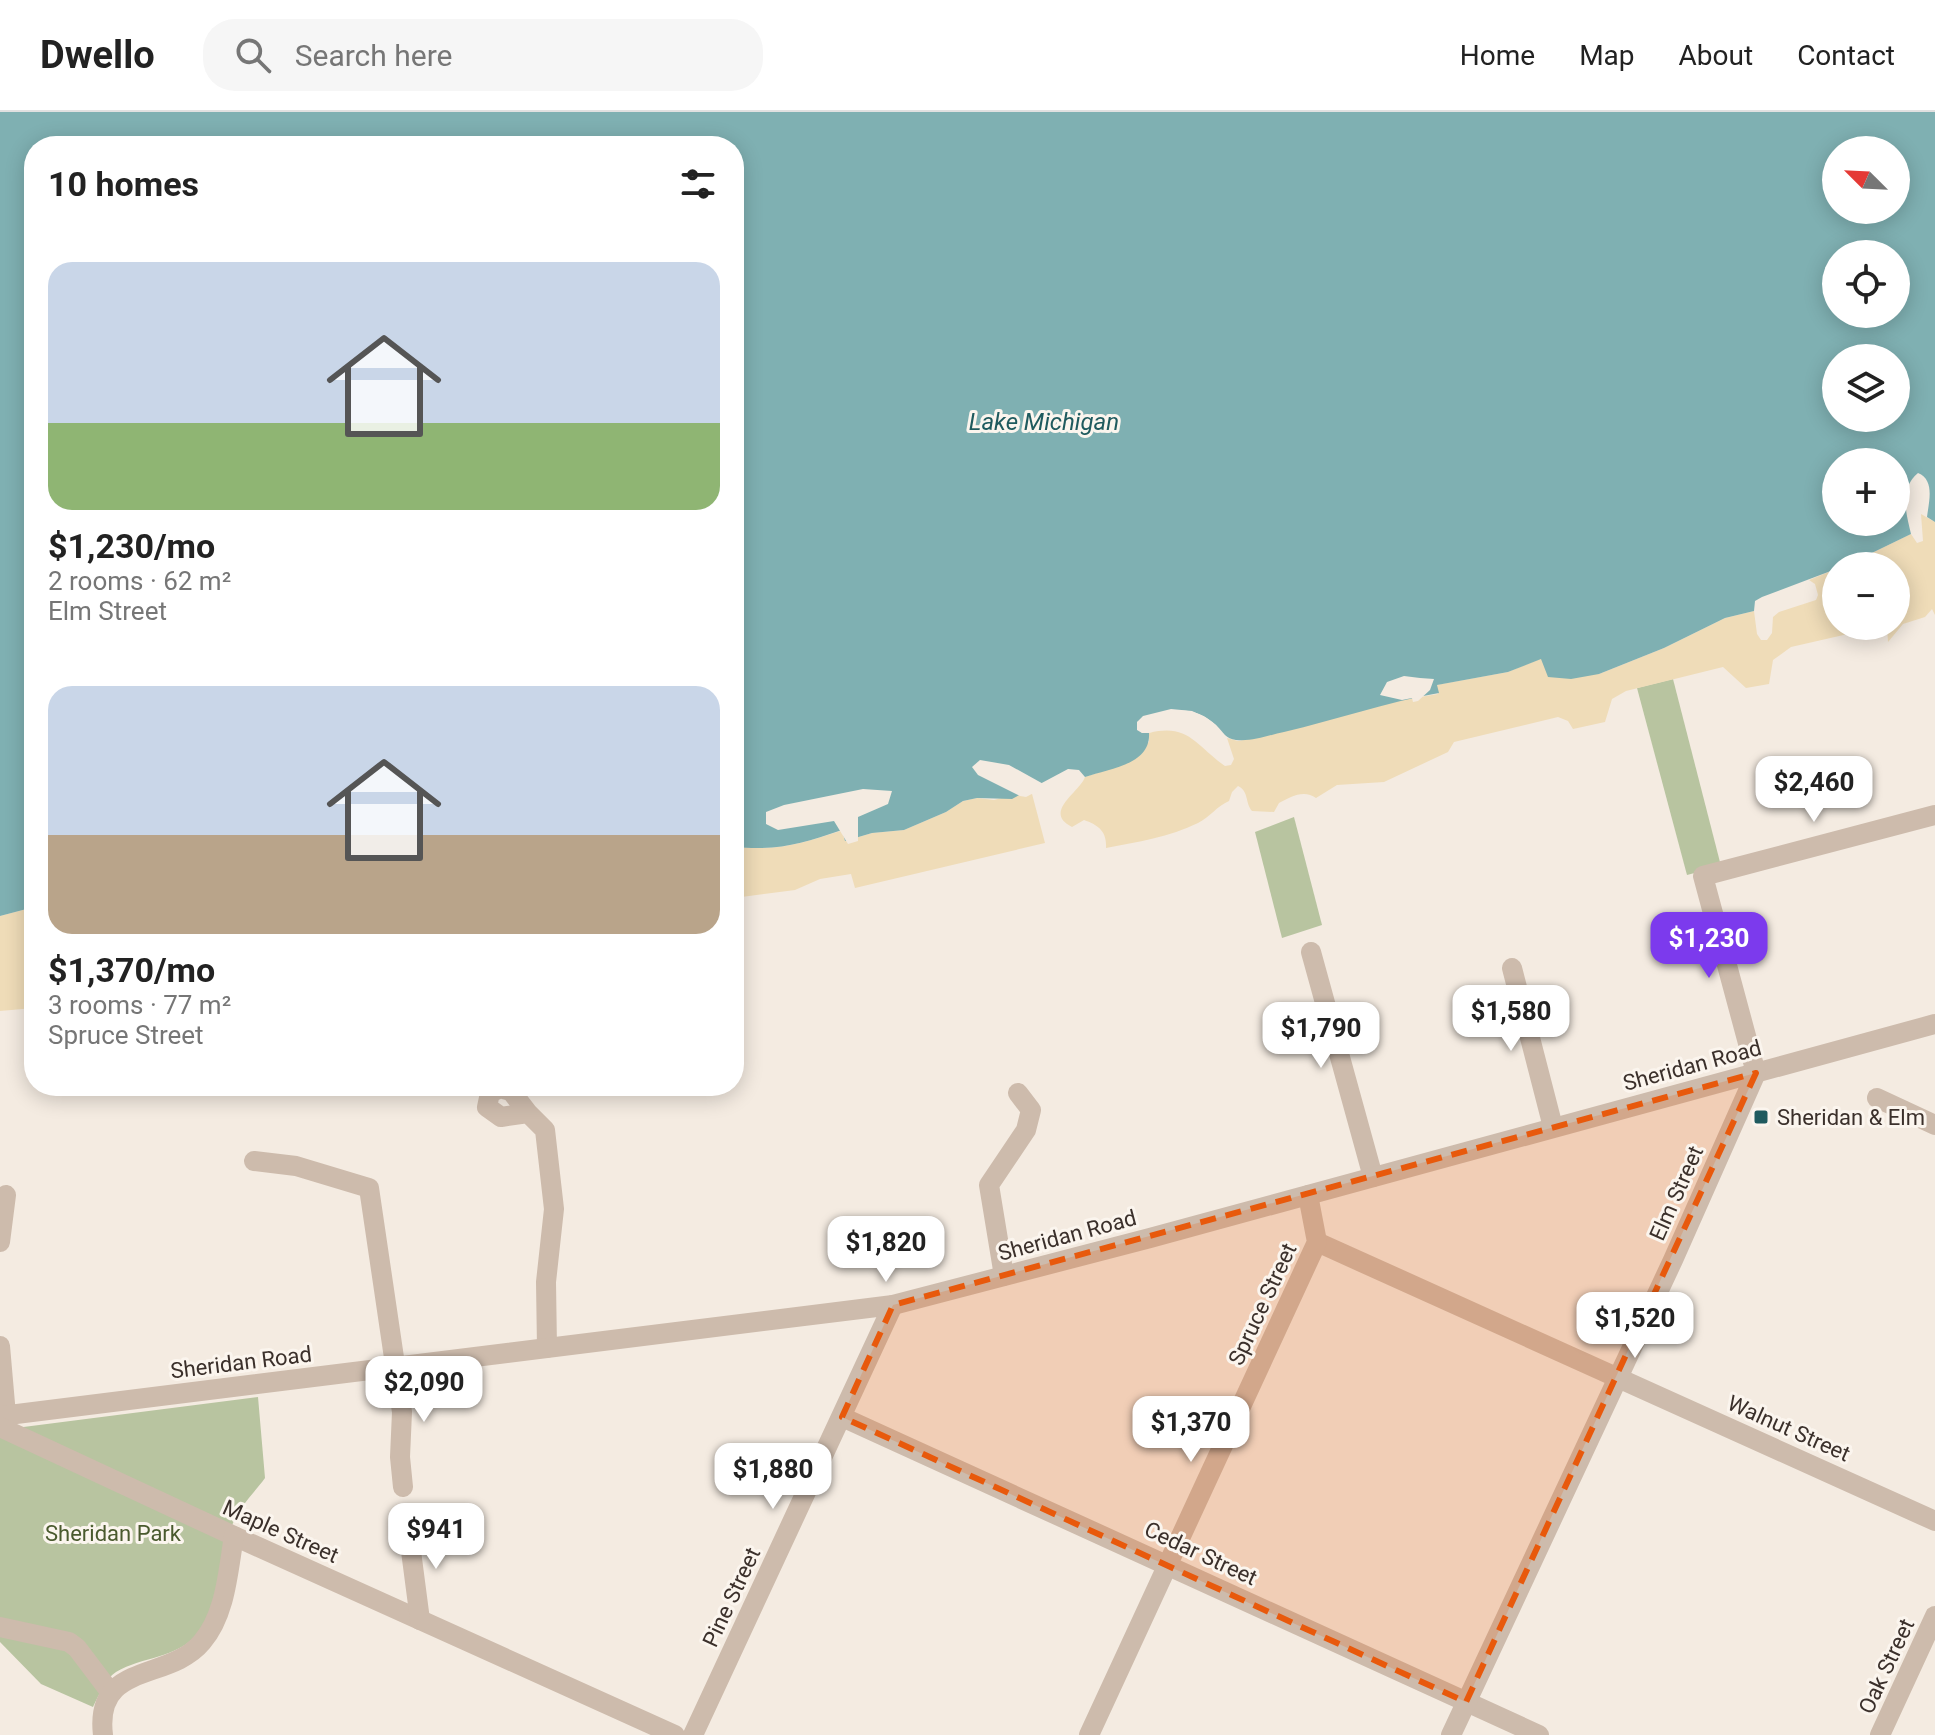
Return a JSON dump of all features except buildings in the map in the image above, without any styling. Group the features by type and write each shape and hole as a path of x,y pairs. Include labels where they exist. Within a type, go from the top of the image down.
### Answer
{"street":[{"path":"1756,1073 1703,876 1935,815"},
{"path":"1311,952 1373,1177"},
{"path":"1512,968 1553,1127"},
{"name":"Sheridan Road","path":"2,1419 893,1305 1935,1024"},
{"name":"Elm Street","path":"1451,1735 1756,1073"},
{"path":"1004,1276 989,1185 1026,1130 1031,1110 1018,1093"},
{"path":"1877,1098 1935,1125"},
{"path":"528,1113 545,1130 554,1209 546,1282 547,1348"},
{"path":"254,1161 296,1166 369,1188 402,1412 400,1457 403,1487"},
{"path":"0,1242 6,1195"},
{"name":"Spruce Street","path":"1089,1735 1317,1242 1308,1195"},
{"name":"Walnut Street","path":"1317,1242 1935,1521"},
{"name":"Pine Street","path":"693,1735 893,1305"},
{"path":"0,1346 2,1419"},
{"name":"Cedar Street","path":"842,1417 1539,1735"},
{"name":"Maple Street","path":"2,1419 234,1536 675,1735"},
{"path":"408,1528 420,1620"},
{"path":"103,1735 105,1706 117,1685 184,1656 200,1645 212,1629 220,1609 234,1536"},
{"name":"Oak Street","path":"1880,1735 1935,1616"},
{"path":"0,1627 69,1642 111,1693"}],"highlighted area":[{"path":"1756,1073 1466,1702 842,1417 893,1305"}],"green space":[{"path":"1673,679 1721,866 1687,875 1637,688"},
{"path":"1294,817 1322,925 1282,938 1255,832"},
{"name":"Sheridan Park","path":"258,1397 265,1478 233,1523 216,1595 198,1633 170,1653 116,1672 105,1683 93,1707 41,1684 0,1642 0,1430"}],"sand":[{"path":"1921,514 1935,522 1935,615 1932,609 1925,617 1910,622 1910,552 1874,552 1911,534 1917,543 1923,541"},
{"path":"1822,575 1822,640 1791,647 1773,660 1769,684 1746,688 1723,667 1626,691 1612,699 1605,722 1573,729 1568,721 1558,717 1454,742 1448,752 1384,782 1337,785 1316,798 1307,794 1297,795 1279,803 1274,812 1252,811 1244,791 1238,786 1229,801 1198,823 1165,835 1106,848 1105,837 1097,827 1084,820 1072,827 1061,815 1065,802 1085,777 1103,771 1149,742 1149,733 1174,731 1183,734 1225,766 1231,765 1234,759 1227,738 1238,741 1254,738 1402,700 1438,694 1436,685 1508,672 1542,658 1599,674 1664,648 1725,618 1754,611 1757,634 1761,640 1767,640 1772,633 1773,617 1779,612 1816,600 1815,584 1809,580"},
{"path":"1031,790 1045,843 855,888 851,874 820,879 795,890 744,897 744,847 789,845 843,830 845,841 872,833 904,830 963,801 977,798 994,800"},
{"path":"24,910 24,1009 0,1011 0,916"}],"water":[{"name":"Lake Michigan","path":"0,112 1935,112 1935,522 1927,517 1930,498 1927,481 1918,473 1910,482 1910,448 1822,448 1822,536 1907,536 1874,552 1822,552 1822,574 1762,597 1755,601 1754,611 1725,618 1664,648 1599,674 1571,679 1548,677 1541,659 1508,672 1437,685 1439,693 1248,740 1230,738 1198,713 1178,710 1158,714 1137,722 1142,733 1149,733 1148,744 1136,759 1116,768 1085,777 1079,770 1068,769 1012,799 977,798 963,801 904,830 872,833 845,841 842,830 801,843 744,847 744,136 24,136 24,910 0,916"}],"pier":[{"path":"1404,676 1434,679 1430,690 1418,701 1380,695 1387,682"},
{"path":"1171,709 1192,711 1205,717 1216,725 1226,741 1203,720 1191,715 1171,713 1156,716 1141,724 1141,727 1153,732 1137,730 1137,722 1143,716"},
{"path":"980,760 1009,765 1047,786 1026,797 1020,796 978,775 972,767"},
{"path":"863,789 892,791 888,804 858,817 858,841 848,844 834,821 778,830 766,824 766,812 784,805"}],"place":[{"name":"Sheridan & Elm","path":"1761,1117"}]}
